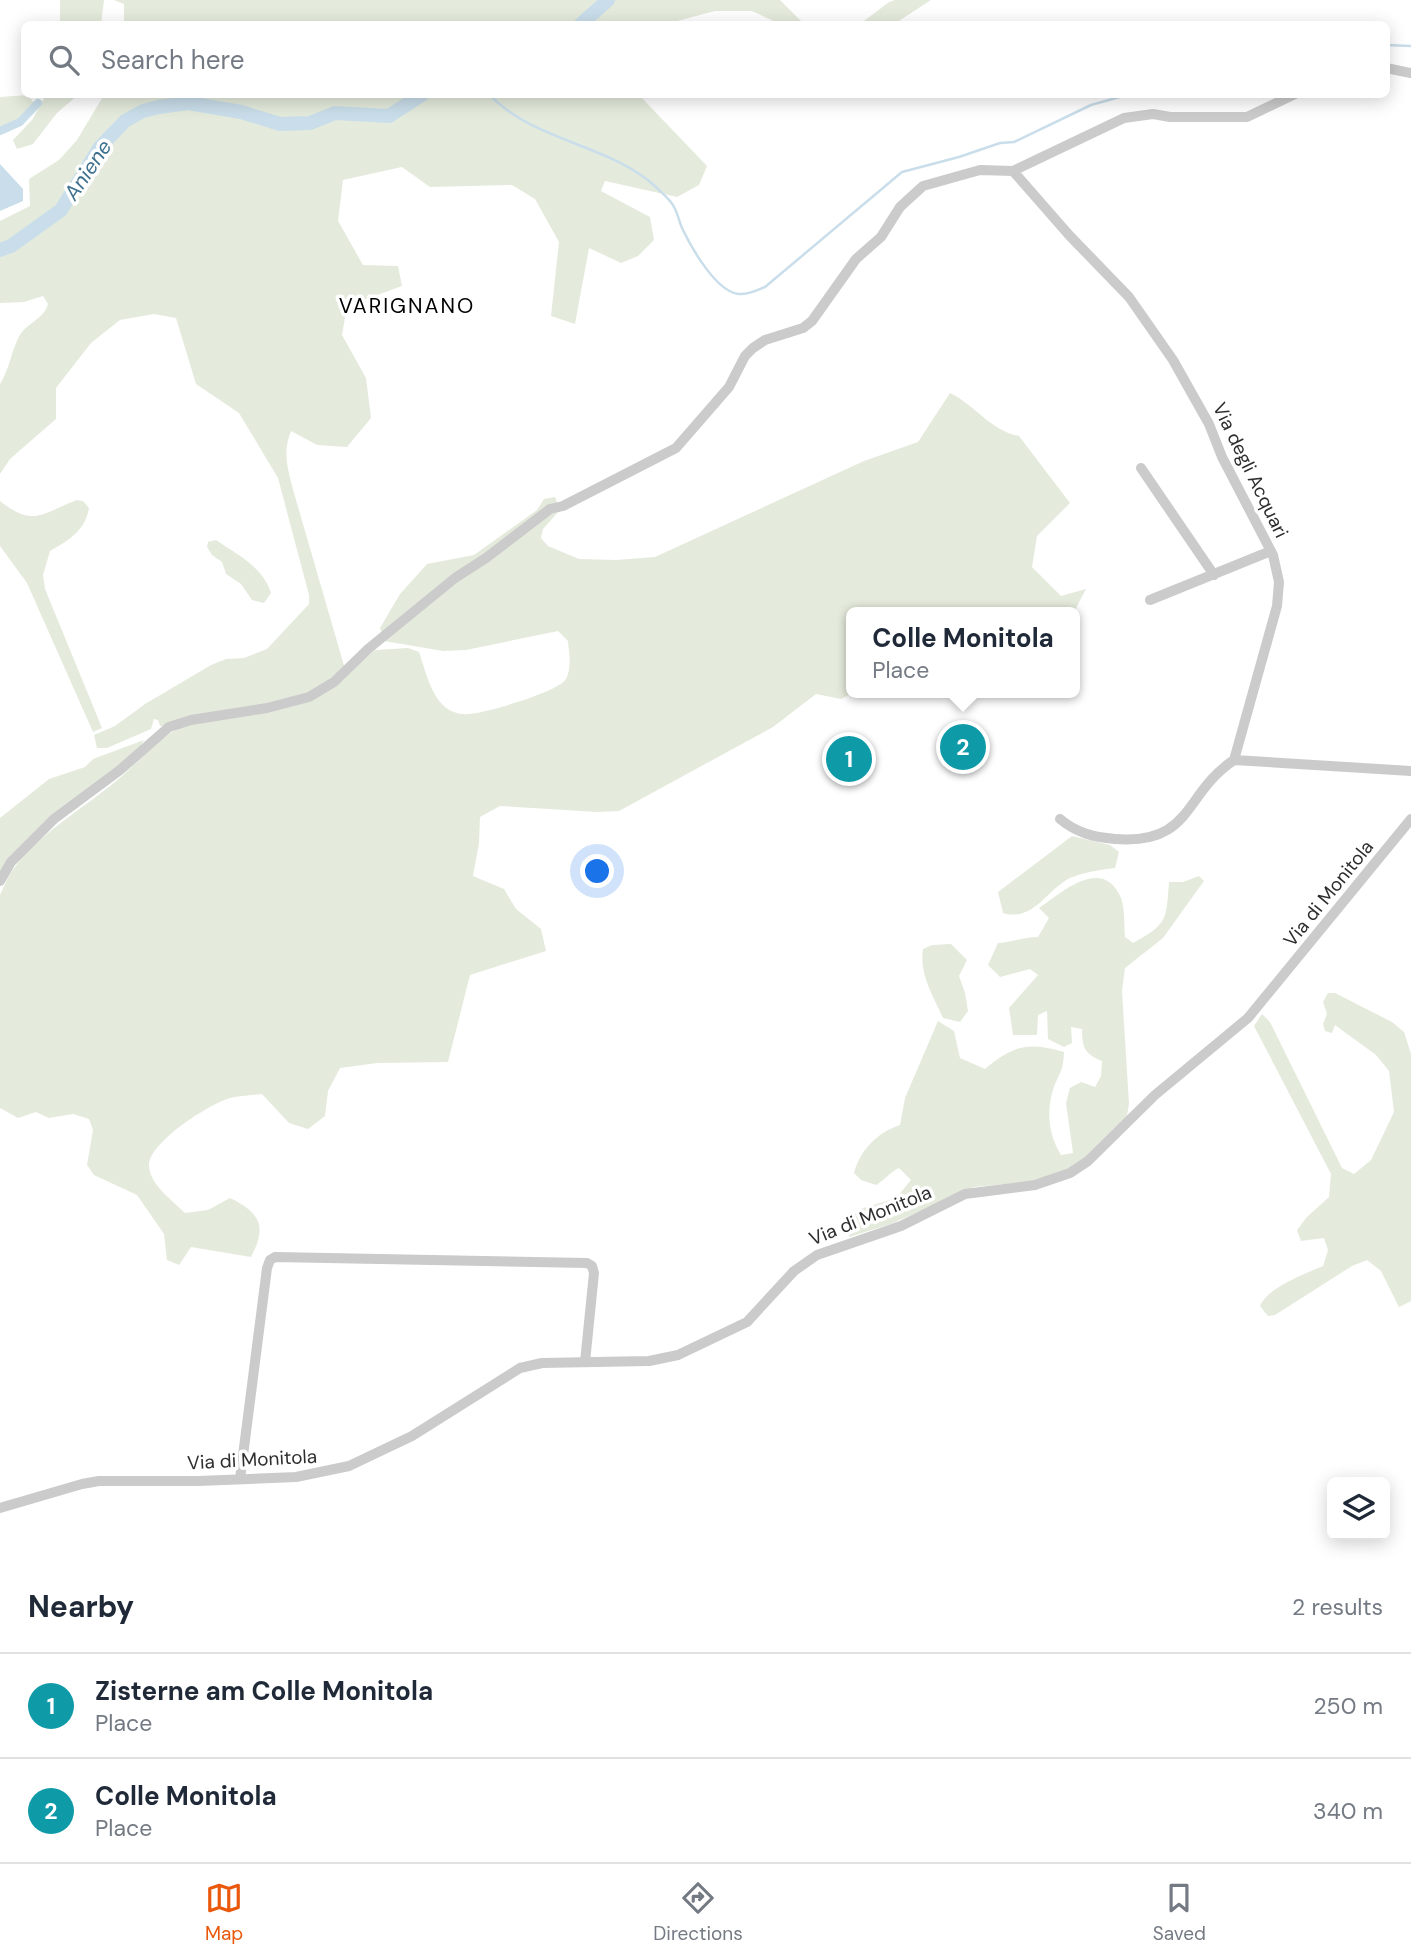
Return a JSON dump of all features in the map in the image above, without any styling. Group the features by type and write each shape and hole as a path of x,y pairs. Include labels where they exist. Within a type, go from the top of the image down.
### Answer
{"street":[{"path":"1390,69 1411,73"},
{"path":"0,881 11,862 54,819 120,770 169,727 191,720 277,706 309,697 334,682 368,649 455,578 550,509 563,506 676,448 729,387 745,356 765,340 803,328 812,321 856,259 881,237 900,207 923,186 980,170 1013,171 1124,118 1153,114 1170,117 1247,117 1286,98"},
{"name":"Via degli Acquari","path":"1013,171 1069,235 1129,297 1171,356 1209,424 1222,457 1271,551 1278,577 1277,606 1234,760"},
{"path":"1141,468 1214,575"},
{"path":"1150,600 1271,551"},
{"path":"1060,819 1077,831 1096,836 1138,840 1155,837 1172,827 1216,775 1234,760 1411,771"},
{"name":"Via di Monitola","path":"0,1508 95,1481 305,1476 349,1466 412,1436 520,1368 538,1363 649,1361 678,1355 747,1322 799,1266 822,1252 897,1227 965,1194 1039,1184 1080,1168 1155,1095 1248,1018 1411,819"},
{"path":"240,1479 267,1268 275,1257 588,1264 594,1273 585,1362"}],"green space":[{"path":"60,0 104,0 101,21 60,21"},
{"path":"114,0 780,0 801,21 774,21 752,11 715,11 677,21 124,21 124,4"},
{"path":"931,0 899,21 864,21 889,2"},
{"path":"21,96 21,98 30,98 34,103 17,120 0,128 0,97"},
{"path":"44,98 74,98 57,113 33,144 17,149 13,140 32,120"},
{"path":"102,98 642,98 707,166 699,185 677,197 605,181 601,191 650,217 654,240 638,256 621,263 589,248 575,324 551,316 559,242 535,199 512,185 430,187 402,167 343,180 338,221 363,265 398,266 402,286 347,306 342,335 366,378 371,418 347,447 317,445 291,431 288,439 287,462 292,485 345,669 308,694 165,726 160,726 158,720 154,719 151,729 107,748 97,748 94,735 115,726 145,704 211,665 226,659 244,658 267,649 309,604 309,595 278,478 239,413 196,384 176,318 154,314 120,320 91,343 56,388 56,419 10,459 0,474 0,384 19,337 25,328 43,313 48,304 43,296 24,302 0,303 0,221 30,206 29,179 59,160 77,140"},
{"path":"950,393 1000,429 1019,436 1070,503 1037,536 1032,567 1061,596 1086,589 1077,607 846,607 846,696 841,699 816,694 773,727 619,811 500,806 480,817 473,876 504,889 516,909 541,929 546,951 470,975 448,1062 377,1063 340,1068 328,1091 325,1116 308,1129 289,1123 262,1094 230,1098 208,1108 181,1126 151,1157 149,1166 153,1180 185,1213 208,1210 230,1198 249,1209 260,1229 251,1257 191,1247 179,1265 167,1260 164,1234 137,1195 94,1175 87,1165 93,1130 89,1119 73,1114 49,1118 36,1112 18,1118 0,1108 0,895 12,871 35,845 109,787 167,736 184,725 313,699 375,650 408,648 419,652 428,680 439,701 446,708 459,713 490,710 550,690 566,679 569,670 568,641 558,631 466,650 443,651 384,641 380,628 400,594 427,564 474,555 537,510 544,499 555,497 560,510 543,529 541,538 548,546 579,559 655,557 864,461 918,442"},
{"path":"77,500 83,501 89,508 84,523 70,539 50,551 43,575 45,589 102,728 93,732 27,583 0,546 0,501 21,514 38,516"},
{"path":"216,540 249,562 262,576 271,593 264,603 252,600 241,584 226,574 222,562 212,555 207,547 208,542"},
{"path":"144,740 137,752 0,873 0,818 49,779 85,767 93,759"},
{"path":"1072,836 1110,845 1119,852 1115,868 1070,878 1031,909 1014,915 1003,913 998,892"},
{"path":"1199,876 1204,881 1163,938 1125,968 1122,991 1129,1104 1126,1121 1086,1159 1069,1171 1037,1181 974,1187 891,1224 849,1237 849,1227 857,1210 896,1198 911,1180 899,1168 876,1185 861,1180 854,1173 871,1143 884,1132 900,1125 905,1098 938,1021 954,1031 960,1058 985,1069 1004,1055 1022,1048 1040,1047 1064,1052 1062,1069 1051,1099 1050,1124 1061,1155 1073,1153 1066,1103 1070,1088 1081,1082 1095,1087 1101,1076 1102,1061 1086,1050 1082,1029 1071,1027 1072,1043 1064,1047 1048,1039 1047,1011 1038,1015 1037,1035 1013,1035 1009,1008 1038,975 1030,969 1000,977 988,965 998,943 1038,937 1049,918 1039,908 1070,886 1093,878 1104,879 1113,885 1121,898 1125,937 1133,943 1153,931 1163,920 1169,882 1183,882"},
{"path":"951,944 967,960 959,976 968,1011 960,1022 943,1018 923,967 923,949 932,945"},
{"path":"1328,993 1335,993 1392,1022 1404,1032 1411,1054 1411,1301 1399,1307 1381,1271 1367,1260 1352,1266 1275,1315 1268,1316 1260,1306 1264,1299 1288,1282 1323,1266 1328,1250 1324,1238 1301,1241 1297,1230 1329,1197 1331,1174 1254,1026 1262,1014 1270,1022 1342,1168 1354,1174 1371,1160 1394,1112 1389,1071 1376,1055 1335,1025 1332,1033 1325,1031 1323,1024 1327,1014 1323,1002"}],"water":[{"path":"0,164 23,189 23,201 0,211"}],"waterway":[{"name":"Aniene","path":"584,21 608,0"},
{"path":"1390,45 1411,46"},
{"name":"Aniene","path":"0,250 11,246 61,210 100,147 125,121 143,111 188,103 241,112 280,124 310,123 335,113 389,116 417,98"},
{"path":"494,98 527,123 618,162 657,188 673,204 686,236 705,267 722,286 739,294 765,287 902,172 1000,143 1014,142 1091,105 1116,98"},
{"path":"0,131 20,122 38,103"}],"place":[{"name":"Colle Monitola","path":"963,747"},
{"name":"Zisterne am Colle Monitola","path":"849,759"}],"district":[{"name":"VARIGNANO","path":"407,306"}]}
